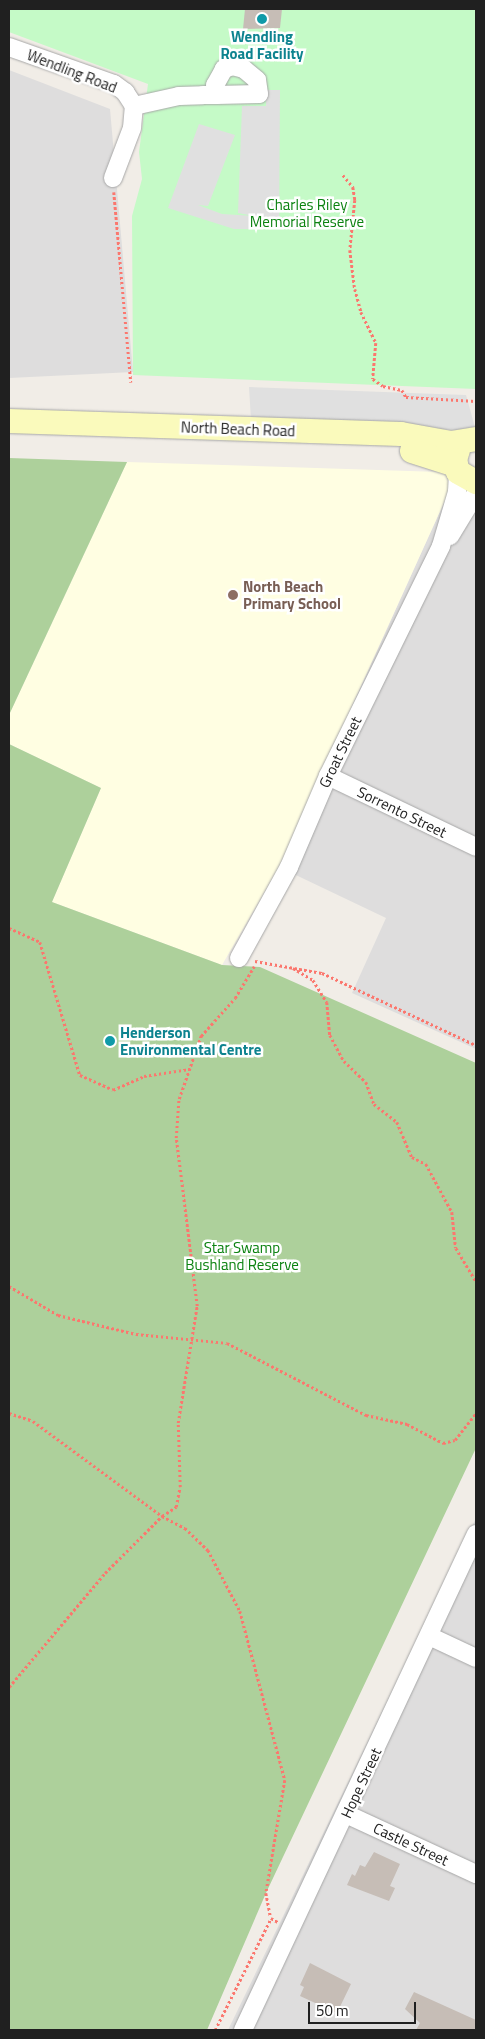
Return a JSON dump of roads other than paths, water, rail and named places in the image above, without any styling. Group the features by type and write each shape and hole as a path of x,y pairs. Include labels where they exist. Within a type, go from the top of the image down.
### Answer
{"main road":[{"name":"North Beach Road","path":"9,421 401,434 439,442 471,441"},
{"name":"North Beach Road","path":"9,434 394,448 420,452 463,473"},
{"name":"North Beach Road","path":"463,473 458,449 471,441"}],"street":[{"name":"Wendling Road","path":"9,47 114,84 125,92 134,106"},
{"path":"113,178 132,128 134,106 165,98 216,95"},
{"name":"Groat Street","path":"239,958 289,867 328,776 441,546 463,473"},
{"name":"Groat Street","path":"441,546 455,530 476,493"},
{"name":"Sorrento Street","path":"328,776 476,847"},
{"name":"Hope Street","path":"242,2030 346,1814 476,1534"},
{"path":"429,1636 476,1658"},
{"name":"Castle Street","path":"346,1814 476,1874"}],"place":[{"name":"Wendling Road Facility","path":"262,19"},
{"name":"North Beach Primary School","path":"233,595"},
{"name":"Henderson Environmental Centre","path":"110,1041"}],"park label":[{"name":"Charles Riley Memorial Reserve","path":"307,212"},
{"name":"Star Swamp Bushland Reserve","path":"242,1256"}]}
